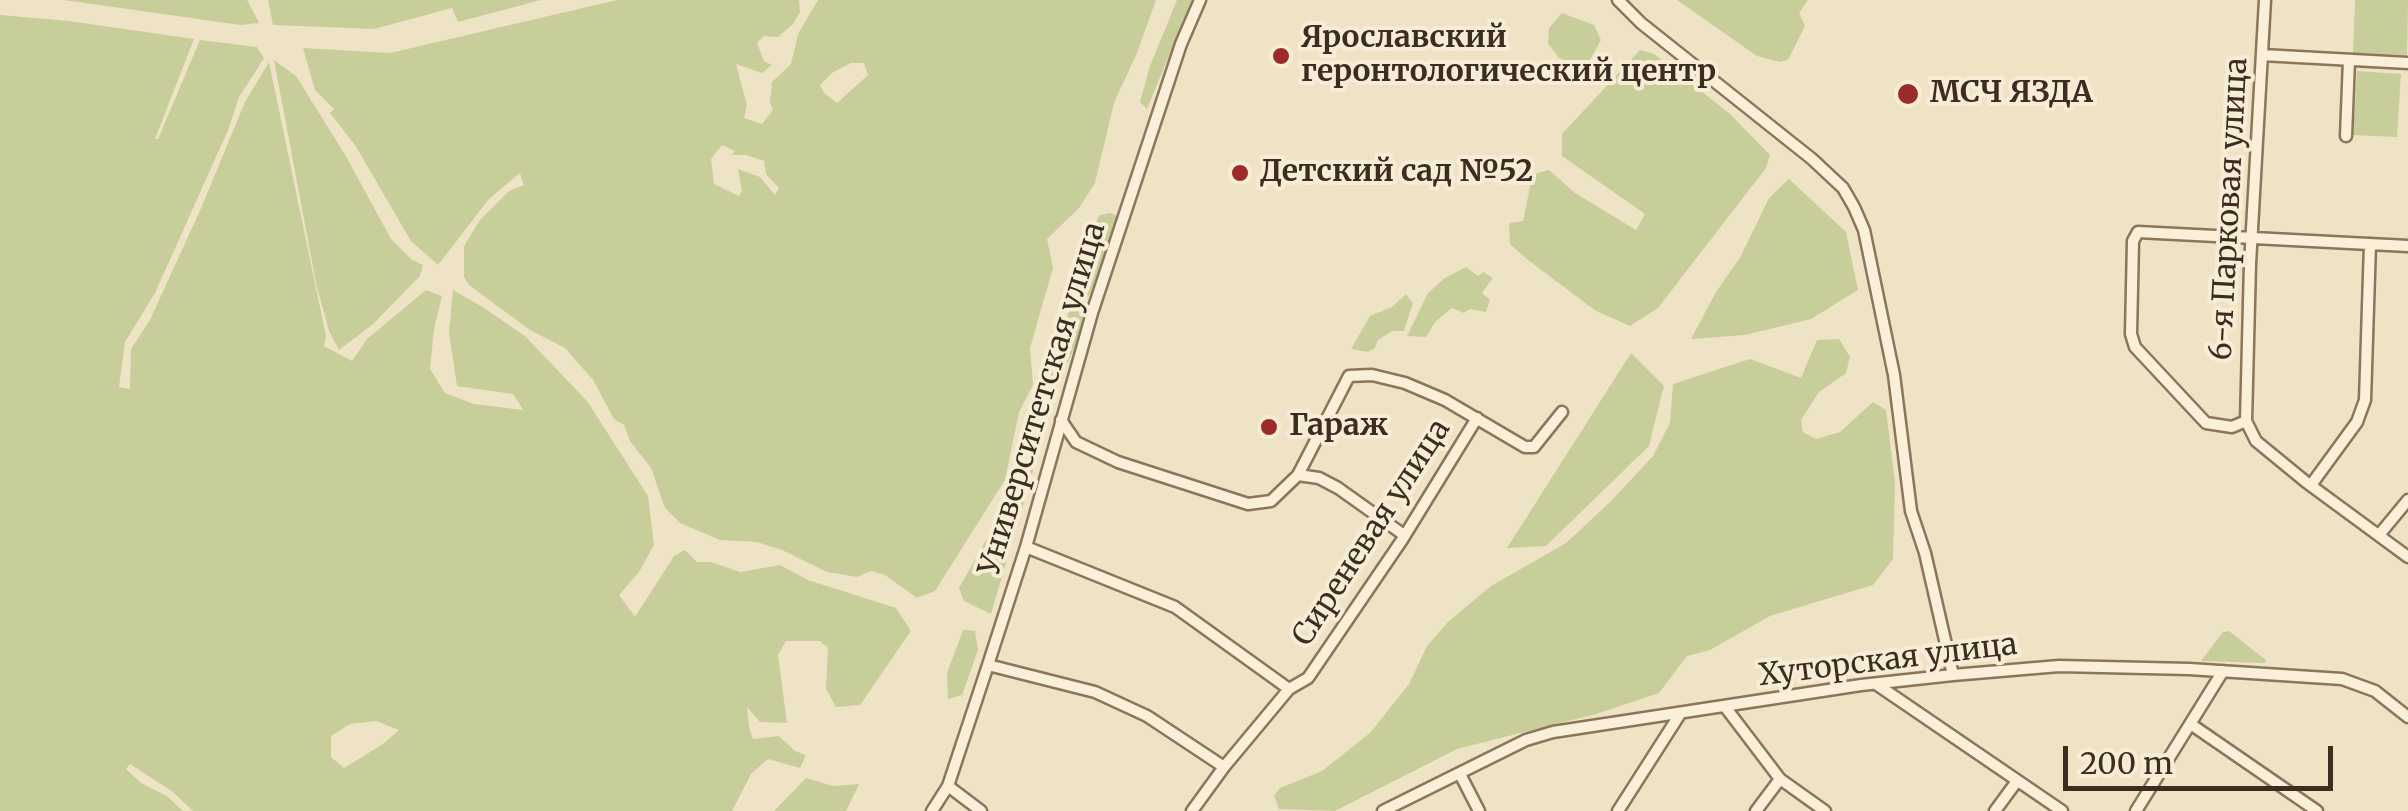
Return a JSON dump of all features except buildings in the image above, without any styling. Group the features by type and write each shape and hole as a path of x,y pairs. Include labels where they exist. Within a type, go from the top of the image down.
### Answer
{"street":[{"name":"Университетская улица","path":"932,811 948,786 988,666 1144,152 1200,0"},
{"path":"1618,0 1641,23 1812,159 1844,188 1854,207 1864,230 1894,376 1911,512 1954,675"},
{"name":"6-я Парковая улица","path":"2246,421 2264,0"},
{"path":"2262,55 2408,64"},
{"path":"2346,136 2349,60"},
{"path":"2408,246 2138,232 2133,241 2132,334 2135,347 2206,423 2232,426 2246,421 2256,441 2408,556"},
{"path":"2311,485 2356,422 2365,400 2370,244"},
{"path":"1061,419 1076,442 1118,462 1248,504 1271,501 1298,475 1349,376 1372,375 1405,383 1525,447 1534,447 1562,412"},
{"name":"Сиреневая улица","path":"1192,811 1289,689 1308,678 1404,536 1477,418"},
{"path":"1298,475 1319,478 1338,488 1404,536"},
{"path":"2380,535 2408,500"},
{"path":"1026,547 1175,607 1289,689"},
{"path":"988,666 1095,692 1147,716 1224,768"},
{"name":"Хуторская улица","path":"1383,811 1526,740 1553,732 1954,675 2059,666 2342,679 2375,691 2408,716"},
{"path":"2136,811 2223,671"},
{"path":"1876,684 2062,811"},
{"path":"1726,708 1780,779 1825,811"},
{"path":"1618,811 1680,714"},
{"path":"2192,725 2317,811"},
{"path":"1460,774 1480,811"},
{"path":"1756,811 1780,779"},
{"path":"1996,811 2017,780"},
{"path":"948,786 981,811"}],"green space":[{"path":"64,0 247,0 259,23 240,25"},
{"path":"268,0 541,0 458,22 452,8 374,29 273,25"},
{"path":"617,0 799,0 800,12 793,24 778,37 764,36 757,43 764,61 772,65 762,73 736,64 747,105 744,118 762,124 773,110 772,82 791,64 798,34 818,0 1156,0 1114,103 1095,183 1079,208 1047,239 1053,268 1030,348 1033,385 1019,412 1005,480 935,591 917,598 885,575 871,571 857,577 827,572 757,542 720,540 680,523 665,508 651,468 630,441 624,425 614,419 593,380 565,348 530,330 469,285 464,277 464,246 480,220 509,191 524,185 520,173 489,199 438,265 411,241 355,145 330,113 334,109 315,90 303,48 390,53","holes":["851,63 864,63 868,75 837,103 820,85","722,145 735,151 731,155 764,161 766,174 779,188 775,195 760,177 738,169 742,191 739,196 714,184 711,159"]},
{"path":"1177,0 1192,0 1147,109 1140,102"},
{"path":"1677,0 1808,0 1799,13 1805,26 1788,60 1780,62 1757,56"},
{"path":"2355,0 2408,0 2407,55 2353,53"},
{"path":"1562,13 1594,25 1601,40 1590,60 1577,65 1559,58 1548,43 1549,28"},
{"path":"0,15 194,39 155,139 200,40 257,47 264,58 239,97 229,128 155,293 125,342 119,387 130,389 131,349 150,320 245,102 269,62 326,336 324,346 352,361 367,339 426,290 442,296 430,369 445,393 474,404 523,410 513,394 457,386 449,333 453,290 525,336 587,401 648,496 654,545 639,572 619,595 635,617 674,556 685,550 697,562 711,562 740,572 780,565 808,580 896,608 911,631 860,705 836,707 826,689 828,648 820,641 786,641 778,655 787,723 760,722 747,707 749,727 753,739 779,736 795,751 806,755 800,768 768,759 751,774 732,811 193,811 173,792 130,764 126,769 141,783 167,796 183,811 0,811","holes":["376,721 399,730 344,768 331,757 331,736 350,724"]},
{"path":"1640,50 1654,54 1730,114 1770,155 1766,168 1658,308 1630,326 1596,311 1528,260 1510,244 1509,223 1523,221 1531,182 1537,173 1549,170 1575,193 1636,230 1645,214 1562,156 1562,134"},
{"path":"274,60 296,76 391,239 412,260 423,265 420,276 373,324 339,350 329,331 316,283"},
{"path":"2357,71 2401,74 2397,137 2353,135"},
{"path":"1789,179 1846,232 1858,290 1811,319 1745,335 1691,339 1741,256 1769,198"},
{"path":"1100,215 1118,216 1113,233 1084,302 1085,315 1075,346 1054,395 1047,388 1093,227"},
{"path":"1466,267 1478,276 1483,272 1493,278 1482,293 1490,300 1486,312 1470,309 1464,313 1452,308 1435,322 1426,337 1407,336 1428,293"},
{"path":"1406,294 1413,303 1404,331 1392,331 1368,352 1351,349 1370,316 1392,307"},
{"path":"1839,339 1850,357 1846,373 1819,392 1801,420 1803,432 1816,439 1840,432 1873,402 1886,410 1895,482 1893,559 1873,585 1770,616 1710,650 1687,656 1659,693 1596,714 1457,749 1335,811 1279,809 1274,796 1280,788 1322,771 1370,733 1409,684 1427,646 1448,622 1491,586 1566,543 1653,456 1670,423 1673,384 1750,359 1801,378 1817,340"},
{"path":"1631,353 1664,386 1649,446 1546,546 1507,548"},
{"path":"1031,461 1033,471 991,614 964,601 959,588"},
{"path":"963,630 975,631 978,650 962,695 948,699 947,673"},
{"path":"2229,631 2265,663 2201,661 2223,632"},
{"path":"806,778 833,786 859,784 846,811 774,811"}],"place":[{"name":"Ярославский геронтологический центр","path":"1281,56"},
{"name":"МСЧ ЯЗДА","path":"1908,94"},
{"name":"Детский сад №52","path":"1240,173"},
{"name":"Гараж","path":"1269,427"}]}
